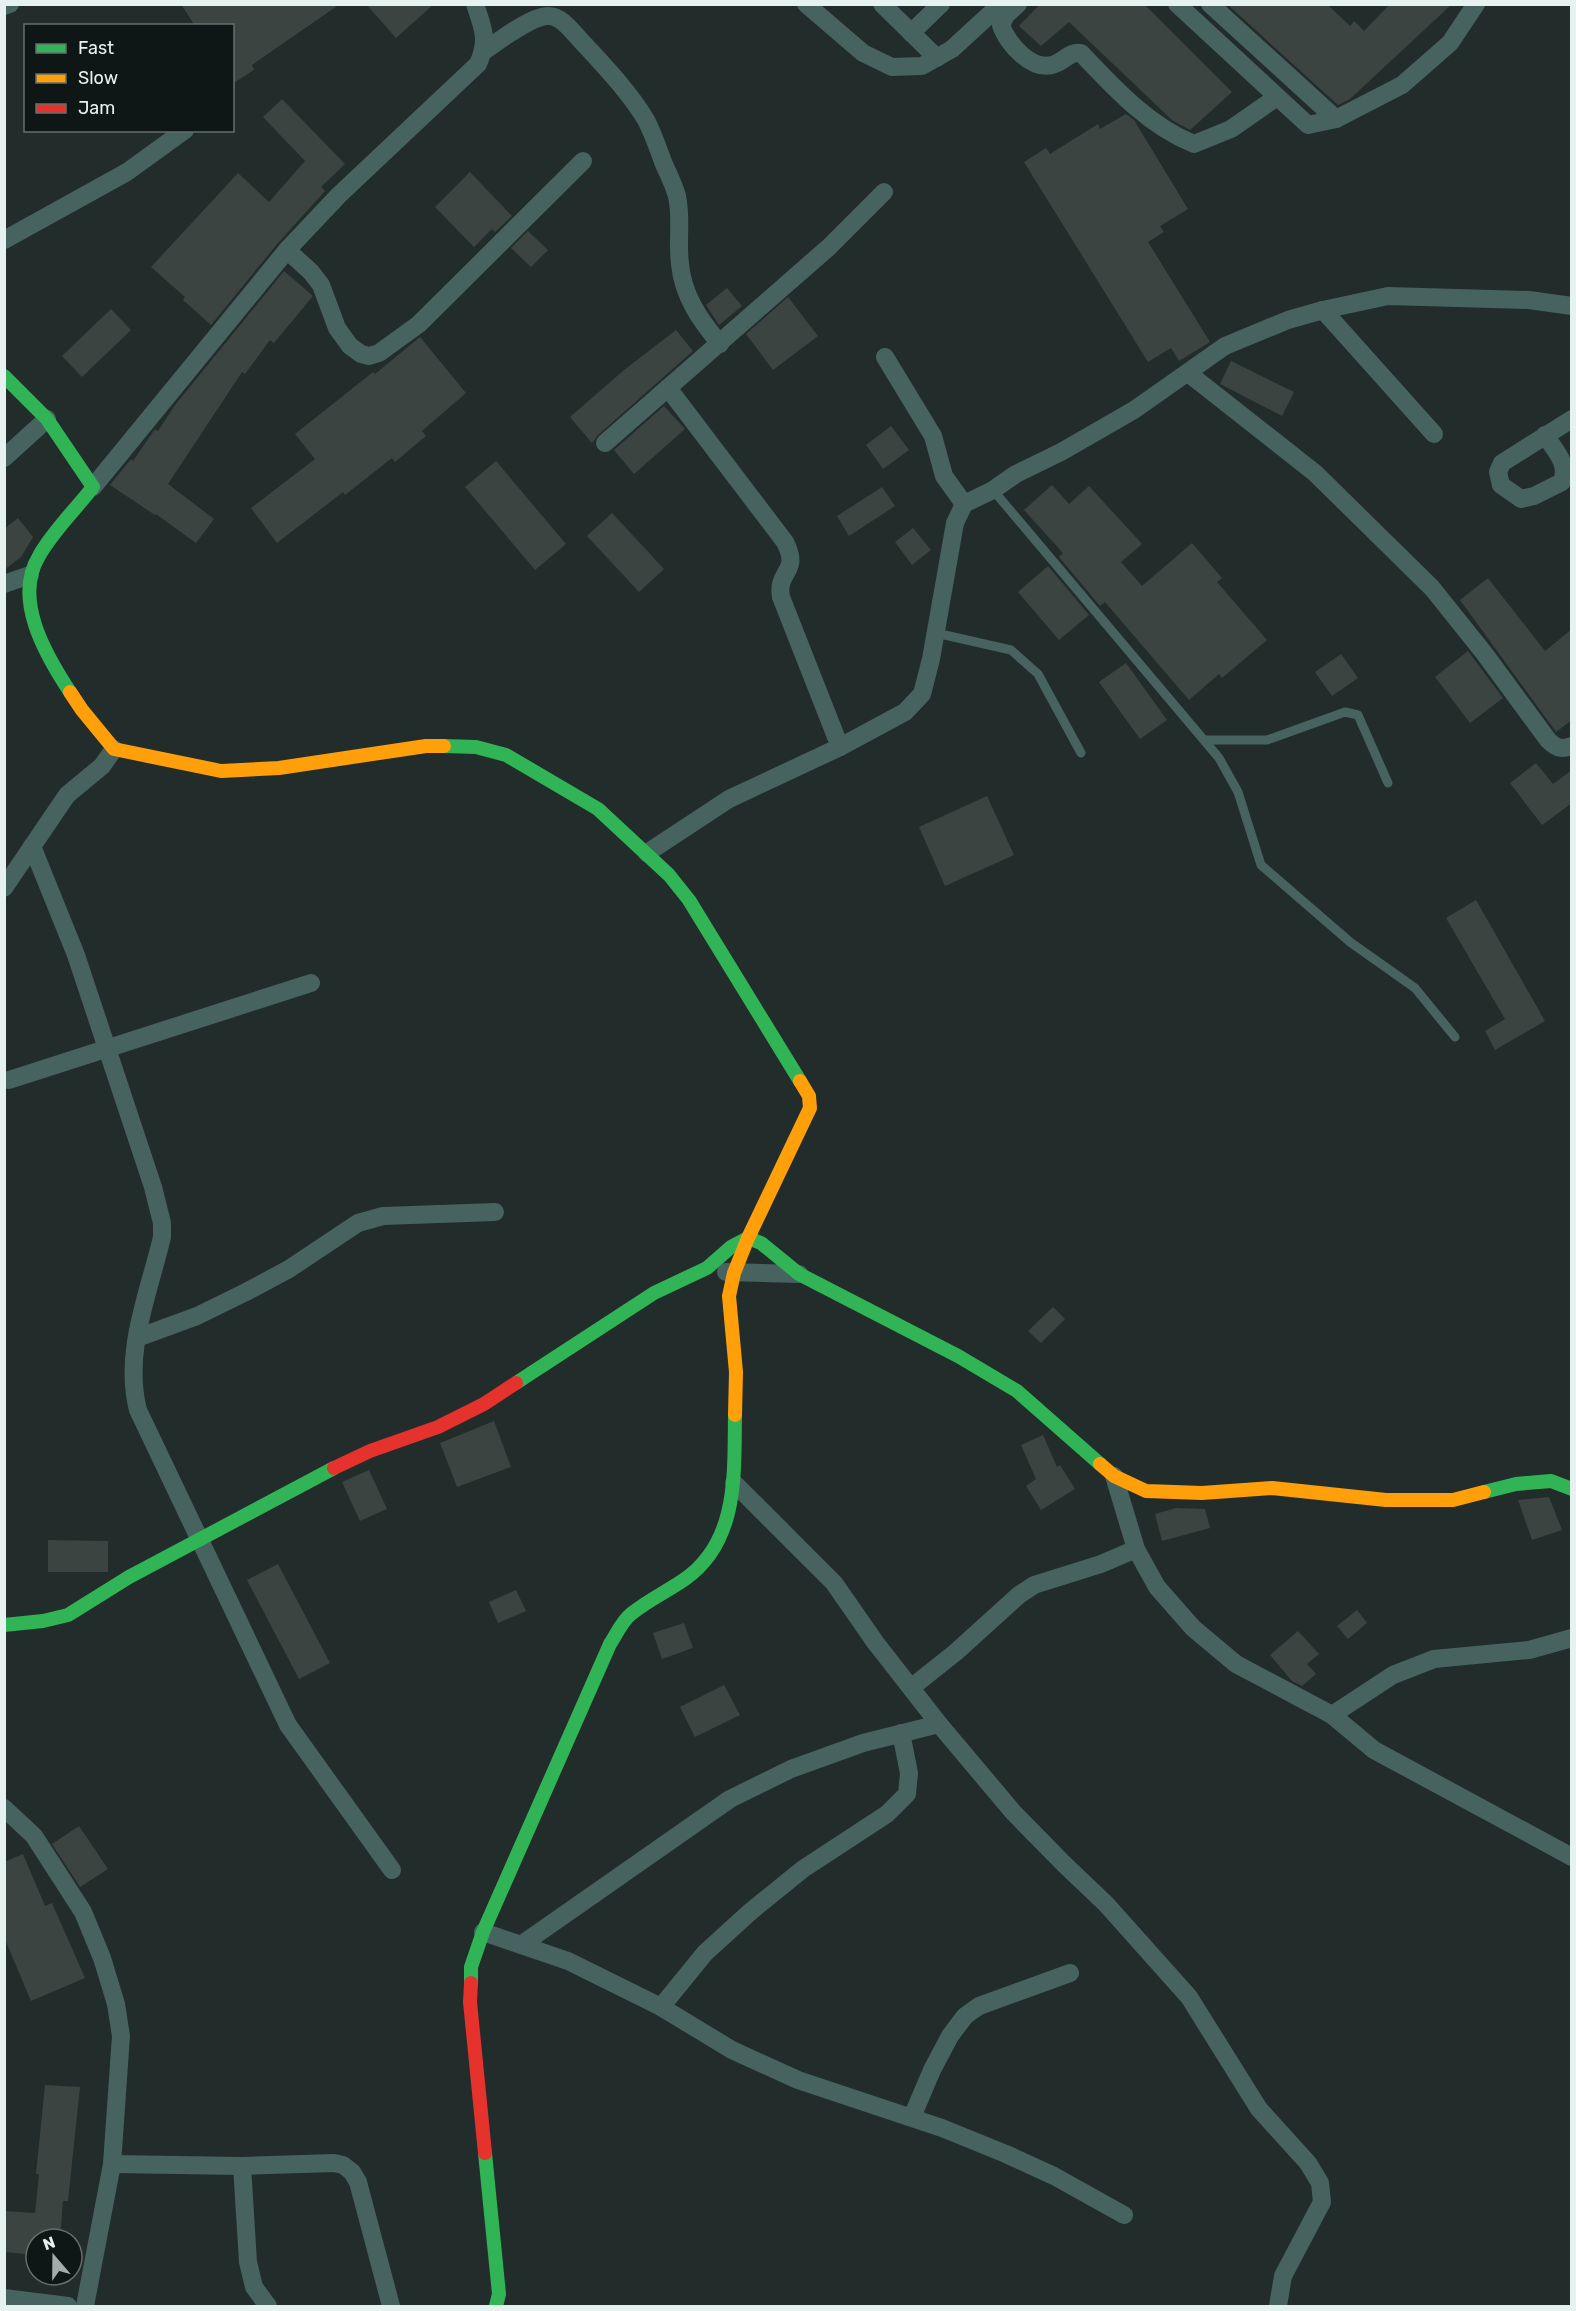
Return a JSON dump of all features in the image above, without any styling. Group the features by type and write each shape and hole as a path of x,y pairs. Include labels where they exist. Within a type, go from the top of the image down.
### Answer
{"street":[{"path":"4,6 10,4"},
{"path":"475,4 485,33 484,51 478,64 339,195 287,250 93,487 39,555 30,575 30,614 47,652 82,710 114,749 221,771 279,768 426,746 476,747 506,755 598,809 669,875 688,900 805,1086 809,1096 810,1108 748,1238 734,1273 729,1296 736,1372 734,1483 724,1532 709,1558 687,1578 629,1615 609,1644 483,1932 471,1967 470,2002 499,2294 496,2307"},
{"path":"806,4 863,53 892,66 922,66 937,58 974,32 1001,4"},
{"path":"882,4 937,58"},
{"path":"911,33 941,4"},
{"path":"1018,4 1006,15 1001,25 1003,34 1027,60 1048,66 1076,52 1082,53 1139,110 1175,136 1194,144 1231,129 1277,97"},
{"path":"1210,4 1336,119"},
{"path":"1182,6 1308,125 1336,119 1402,85 1450,43 1476,4"},
{"path":"484,51 542,16 549,16 567,25 635,103 646,122 676,195 681,226 679,263 685,291 700,320 720,344"},
{"path":"4,240 127,172 182,132"},
{"path":"287,250 311,272 321,285 332,316 343,337 361,354 369,356 379,354 419,324 583,161"},
{"path":"605,443 829,248 884,192"},
{"path":"647,853 729,799 840,747 904,712 922,694 936,633 955,523 964,504 1134,410 1225,346 1288,320 1388,296 1529,300 1572,306"},
{"path":"1323,310 1434,434"},
{"path":"885,357 933,436 944,476 964,504"},
{"path":"1188,373 1315,473 1378,533 1432,588 1554,747 1563,749 1572,746"},
{"path":"4,376 47,419 93,487"},
{"path":"669,388 791,553 792,563 781,579 779,587 781,597 840,747"},
{"path":"4,458 47,419"},
{"path":"1545,435 1572,419"},
{"path":"4,584 30,575"},
{"path":"4,888 67,795 102,765 114,749"},
{"path":"32,846 76,955 153,1187 162,1223 162,1237 137,1338 132,1379 138,1410 288,1725 392,1870"},
{"path":"9,1080 311,982"},
{"path":"137,1338 197,1316 246,1292 289,1269 358,1224 383,1216 495,1212"},
{"path":"4,1625 42,1621 68,1615 129,1577 313,1477 370,1451 438,1427 484,1404 654,1293 707,1268 725,1252 748,1238"},
{"path":"748,1238 761,1243 799,1274 958,1356 1017,1391 1114,1476 1146,1491 1202,1493 1272,1488 1386,1500 1453,1500 1516,1484 1551,1481 1572,1489"},
{"path":"707,1268 734,1273 799,1274"},
{"path":"1114,1476 1136,1548 1156,1587 1202,1635 1236,1664 1332,1715 1374,1750 1572,1857"},
{"path":"734,1483 834,1583 875,1642 939,1724 1013,1812 1106,1904 1189,1997 1258,2109 1308,2163 1320,2183 1322,2202 1283,2276 1278,2307"},
{"path":"912,1687 956,1652 1019,1595 1034,1585 1101,1564 1136,1548"},
{"path":"1332,1715 1393,1675 1434,1659 1529,1650 1572,1638"},
{"path":"521,1945 730,1799 791,1769 863,1743 939,1724"},
{"path":"661,2007 705,1953 750,1912 803,1869 887,1814 907,1794 909,1773 901,1733"},
{"path":"4,1808 34,1836 83,1912 102,1958 113,1993 121,2036 112,2164 85,2307"},
{"path":"483,1932 568,1961 661,2007 732,2050 789,2076 912,2117 1006,2154 1054,2176 1124,2215"},
{"path":"912,2117 932,2070 950,2036 966,2016 979,2006 1070,1973"},
{"path":"112,2164 242,2166 333,2163 343,2165 352,2172 358,2182 392,2307"},
{"path":"242,2166 248,2262 254,2288 268,2307"},
{"path":"4,2298 68,2307"}],"lane":[{"path":"993,490 1219,758 1238,792 1261,865 1350,942 1415,988 1455,1037"},
{"path":"936,633 1011,650 1038,674 1081,753"},
{"path":"1206,741 1267,740 1345,712 1358,715 1388,783"}],"building":[{"path":"181,4 340,4 252,65 254,70 234,83 234,24 194,24"},
{"path":"366,4 434,4 396,38"},
{"path":"1040,4 1144,4 1232,92 1190,130 1172,120 1069,22 1041,46 1019,26"},
{"path":"1227,4 1327,4 1350,26 1354,21 1364,31 1390,4 1452,4 1350,99 1338,105"},
{"path":"282,99 345,164 321,187 325,191 278,243 211,325 183,300 185,297 151,267 238,173 269,202 305,161 263,117"},
{"path":"1126,114 1134,120 1188,209 1160,226 1164,232 1148,242 1210,342 1179,361 1171,348 1148,362 1024,162 1046,148 1050,154 1098,124 1100,129"},
{"path":"470,172 512,216 495,232 492,229 474,247 435,207"},
{"path":"528,231 548,250 531,267 511,248"},
{"path":"284,271 313,296 274,343 270,340 245,374 242,372 168,484 214,519 196,543 110,485 131,459 133,461 155,429 158,431 175,405"},
{"path":"727,288 742,306 719,325 706,305"},
{"path":"788,297 818,336 773,370 746,334"},
{"path":"111,309 131,330 82,377 62,356"},
{"path":"676,330 693,351 598,435 592,443 570,417 624,370"},
{"path":"420,337 466,393 422,431 426,436 395,462 392,458 345,495 343,492 277,543 251,508 315,459 295,434"},
{"path":"1231,361 1294,392 1282,416 1220,384"},
{"path":"664,406 685,429 634,474 614,450"},
{"path":"891,426 909,450 883,469 866,445"},
{"path":"496,461 566,544 535,570 465,487"},
{"path":"1052,485 1069,504 1089,486 1142,544 1121,562 1142,586 1192,543 1222,578 1217,582 1267,640 1222,678 1219,674 1189,700 1105,602 1100,606 1059,557 1063,553 1024,510"},
{"path":"882,487 895,506 849,536 837,516"},
{"path":"612,513 664,569 639,592 587,536"},
{"path":"18,518 33,537 21,557 4,570 4,529"},
{"path":"913,528 931,550 912,565 895,542"},
{"path":"1048,566 1089,615 1059,640 1018,592"},
{"path":"1488,578 1545,651 1572,629 1572,720 1556,732 1460,600"},
{"path":"1468,651 1503,698 1470,723 1435,677"},
{"path":"1341,654 1358,678 1332,696 1315,672"},
{"path":"1126,663 1167,720 1140,739 1099,682"},
{"path":"1536,763 1553,784 1572,770 1572,803 1542,825 1510,783"},
{"path":"987,796 1014,855 945,886 919,827"},
{"path":"1476,900 1545,1021 1495,1050 1485,1031 1505,1019 1446,918"},
{"path":"1053,1307 1065,1319 1041,1343 1028,1331"},
{"path":"494,1421 511,1467 457,1487 440,1443"},
{"path":"1043,1435 1057,1467 1060,1465 1075,1489 1041,1510 1026,1486 1036,1479 1021,1445"},
{"path":"369,1470 387,1509 360,1521 342,1482"},
{"path":"1549,1497 1562,1530 1532,1540 1518,1500"},
{"path":"1176,1508 1205,1509 1210,1528 1162,1541 1155,1514"},
{"path":"48,1540 108,1541 108,1572 48,1572"},
{"path":"278,1564 330,1663 299,1679 247,1580"},
{"path":"516,1590 526,1611 498,1623 489,1602"},
{"path":"1357,1610 1367,1623 1348,1639 1337,1626"},
{"path":"684,1623 693,1648 662,1659 653,1633"},
{"path":"1298,1631 1319,1654 1307,1664 1316,1674 1302,1686 1292,1681 1270,1655"},
{"path":"724,1685 740,1715 695,1737 680,1707"},
{"path":"79,1826 108,1869 80,1887 52,1844"},
{"path":"23,1854 45,1906 52,1903 85,1978 31,2001 4,1937 4,1862"},
{"path":"45,2085 80,2087 68,2201 63,2201 61,2227 24,2227 24,2254 4,2252 4,2211 35,2213 39,2174 36,2174"}],"traffic: fast":[{"path":"4,376 47,419 93,487 44,547 32,573 29,590 35,626 42,644 70,692"},
{"path":"444,746 476,747 506,755 598,809 669,875 689,900 800,1081"},
{"path":"516,1383 654,1293 707,1268 731,1247 748,1238 761,1243 799,1274 958,1356 1017,1391 1100,1464"},
{"path":"471,1983 471,1967 483,1932 610,1644 628,1617 644,1604 685,1579 703,1563 715,1546 730,1504 735,1415"},
{"path":"4,1625 43,1621 68,1615 129,1577 334,1468"},
{"path":"1484,1492 1516,1484 1551,1481 1572,1489"},
{"path":"485,2153 499,2294 496,2306"}],"traffic: slow":[{"path":"70,692 114,749 221,771 279,768 426,746 444,746"},
{"path":"735,1415 736,1372 729,1296 734,1273 748,1238 810,1108 809,1096 800,1081"},
{"path":"1100,1464 1114,1476 1146,1491 1202,1493 1272,1488 1386,1500 1453,1500 1484,1492"}],"traffic: jam":[{"path":"334,1468 370,1451 438,1427 484,1404 516,1383"},
{"path":"471,1983 470,2002 485,2153"}]}
